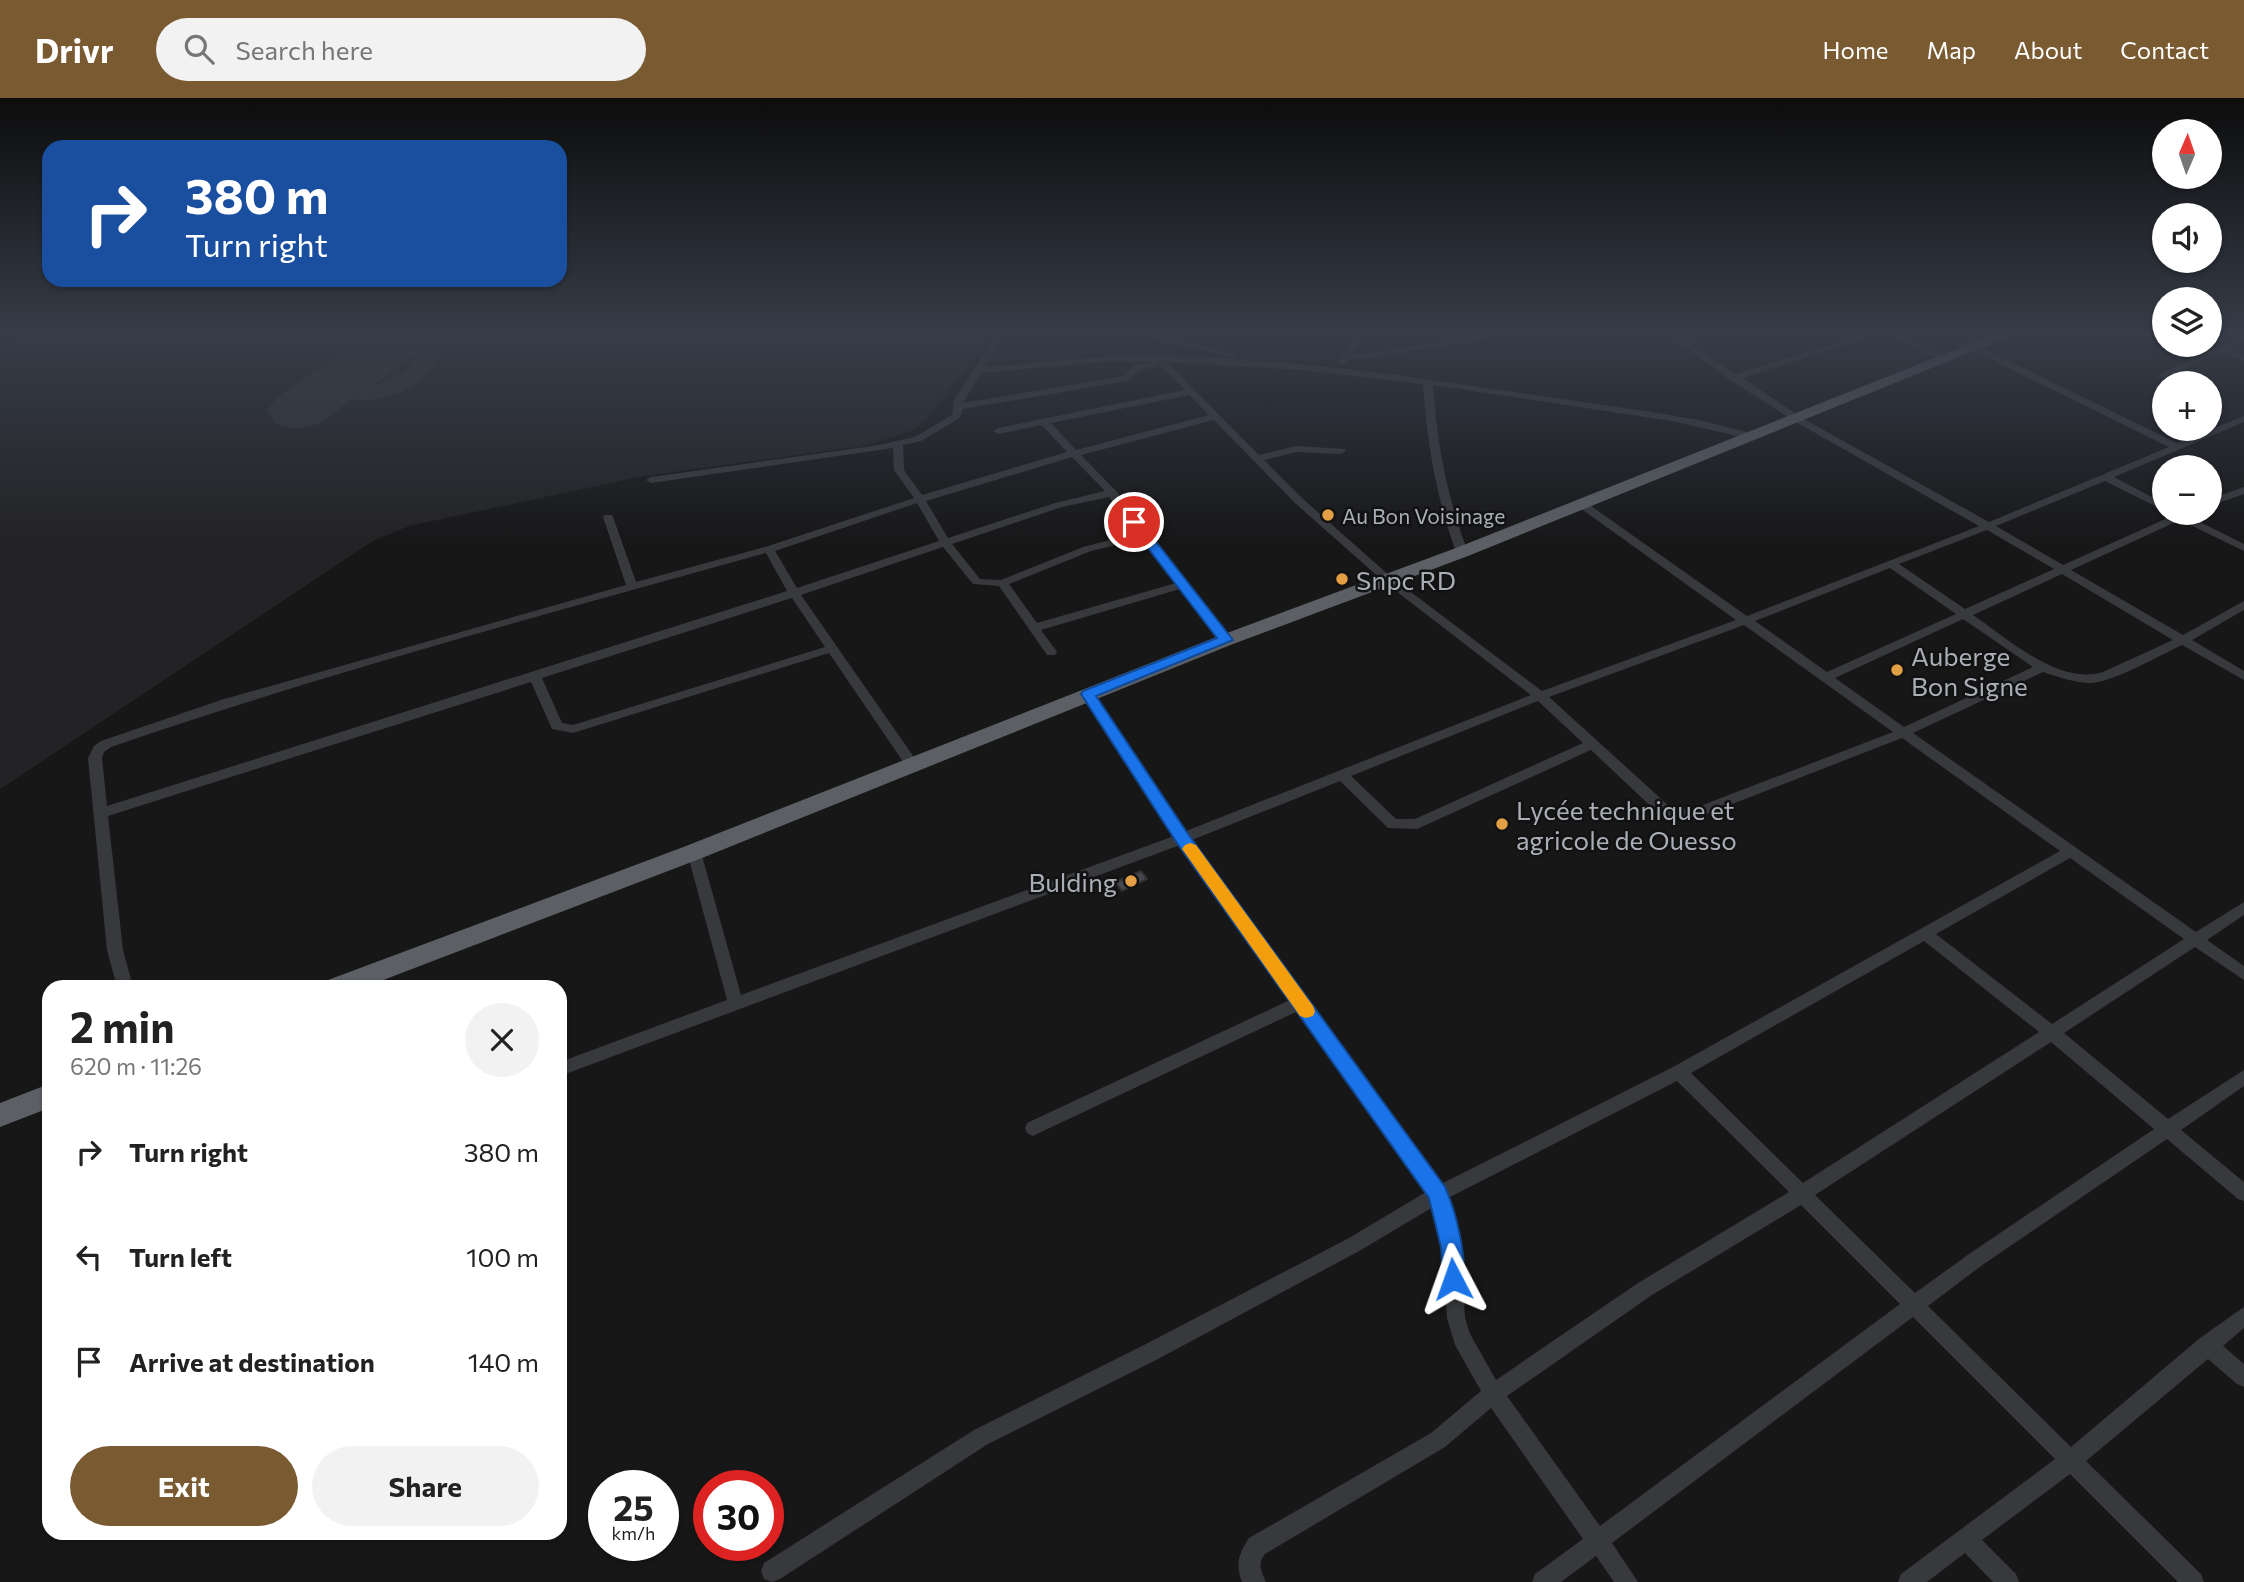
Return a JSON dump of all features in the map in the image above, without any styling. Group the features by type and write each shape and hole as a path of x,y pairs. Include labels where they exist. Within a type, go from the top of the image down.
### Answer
{"highway":[{"path":"356,980 694,852 1088,694 1462,552 1580,503 1837,404"},
{"path":"0,1115 42,1099"}],"street":[{"path":"651,480 825,456 918,439 957,416 959,404"},
{"path":"958,407 974,404"},
{"path":"998,431 1130,404"},
{"path":"1201,404 1259,458 1298,501 1387,579 1539,696 1664,810 1679,814 1696,813 1902,733 2042,668"},
{"path":"1430,404 1445,503 1462,552"},
{"path":"1575,404 1712,425 1751,436"},
{"path":"1774,404 2244,676"},
{"path":"2090,404 2177,447"},
{"path":"123,980 114,939 103,812 95,758 99,749 106,744 225,703 769,549 920,499 1076,453 1213,417"},
{"path":"567,1066 1183,838 1539,696 1744,621 1988,526 2243,421"},
{"path":"1044,422 1112,493 1226,640"},
{"path":"898,443 899,470 920,499 945,543 977,582 1002,583 1087,549 1143,535"},
{"path":"1259,458 1296,449 1341,451"},
{"path":"2104,476 2152,501"},
{"path":"2222,498 2244,490"},
{"path":"103,812 794,593 1069,502 1112,493"},
{"path":"1580,503 2244,974"},
{"path":"608,517 632,587"},
{"path":"1827,677 2157,525"},
{"path":"2201,525 2244,548"},
{"path":"769,549 794,593 913,766"},
{"path":"1890,564 2042,668 2079,678 2094,679 2181,641 2244,605"},
{"path":"1002,583 1051,652"},
{"path":"1034,628 1181,585"},
{"path":"535,676 557,726 573,729 833,648"},
{"path":"1088,694 1183,838 1438,1194 1452,1247 1456,1318 1462,1338 1493,1394 1626,1582"},
{"path":"1341,774 1393,824 1417,824 1592,744"},
{"path":"772,1571 981,1437 1151,1352 1343,1250 1438,1194 1679,1072 2071,851"},
{"path":"694,852 736,1005"},
{"path":"1255,1582 1251,1575 1249,1557 1257,1546 1438,1440 1493,1394 1645,1289 1802,1194 2244,908"},
{"path":"1925,934 2052,1034 2244,1194"},
{"path":"1033,1128 1300,1003"},
{"path":"1679,1072 2193,1582"},
{"path":"1543,1582 1975,1260 2244,1077"},
{"path":"1909,1582 2070,1461 2244,1316"},
{"path":"2207,1345 2244,1377"},
{"path":"1966,1539 2008,1582"}],"shaded area":[{"path":"0,404 939,404 928,418 913,430 863,446 644,476 409,526 373,541 0,789"}],"building":[{"name":"Bulding","path":"1141,871 1147,879 1122,891 1115,882"}],"runway":[{"path":"297,411 307,404"}],"slow traffic":[{"path":"1190,849 1306,1011"}],"place":[{"name":"Au Bon Voisinage","path":"1328,515"},
{"name":"Snpc RD","path":"1342,579"},
{"name":"Auberge Bon Signe","path":"1897,670"},
{"name":"Lycée technique et agricole de Ouesso","path":"1502,824"},
{"name":"Bulding","path":"1131,881"}],"route":[{"path":"1134,522 1226,640 1088,694 1183,838 1438,1194 1452,1247 1453,1279"}]}
